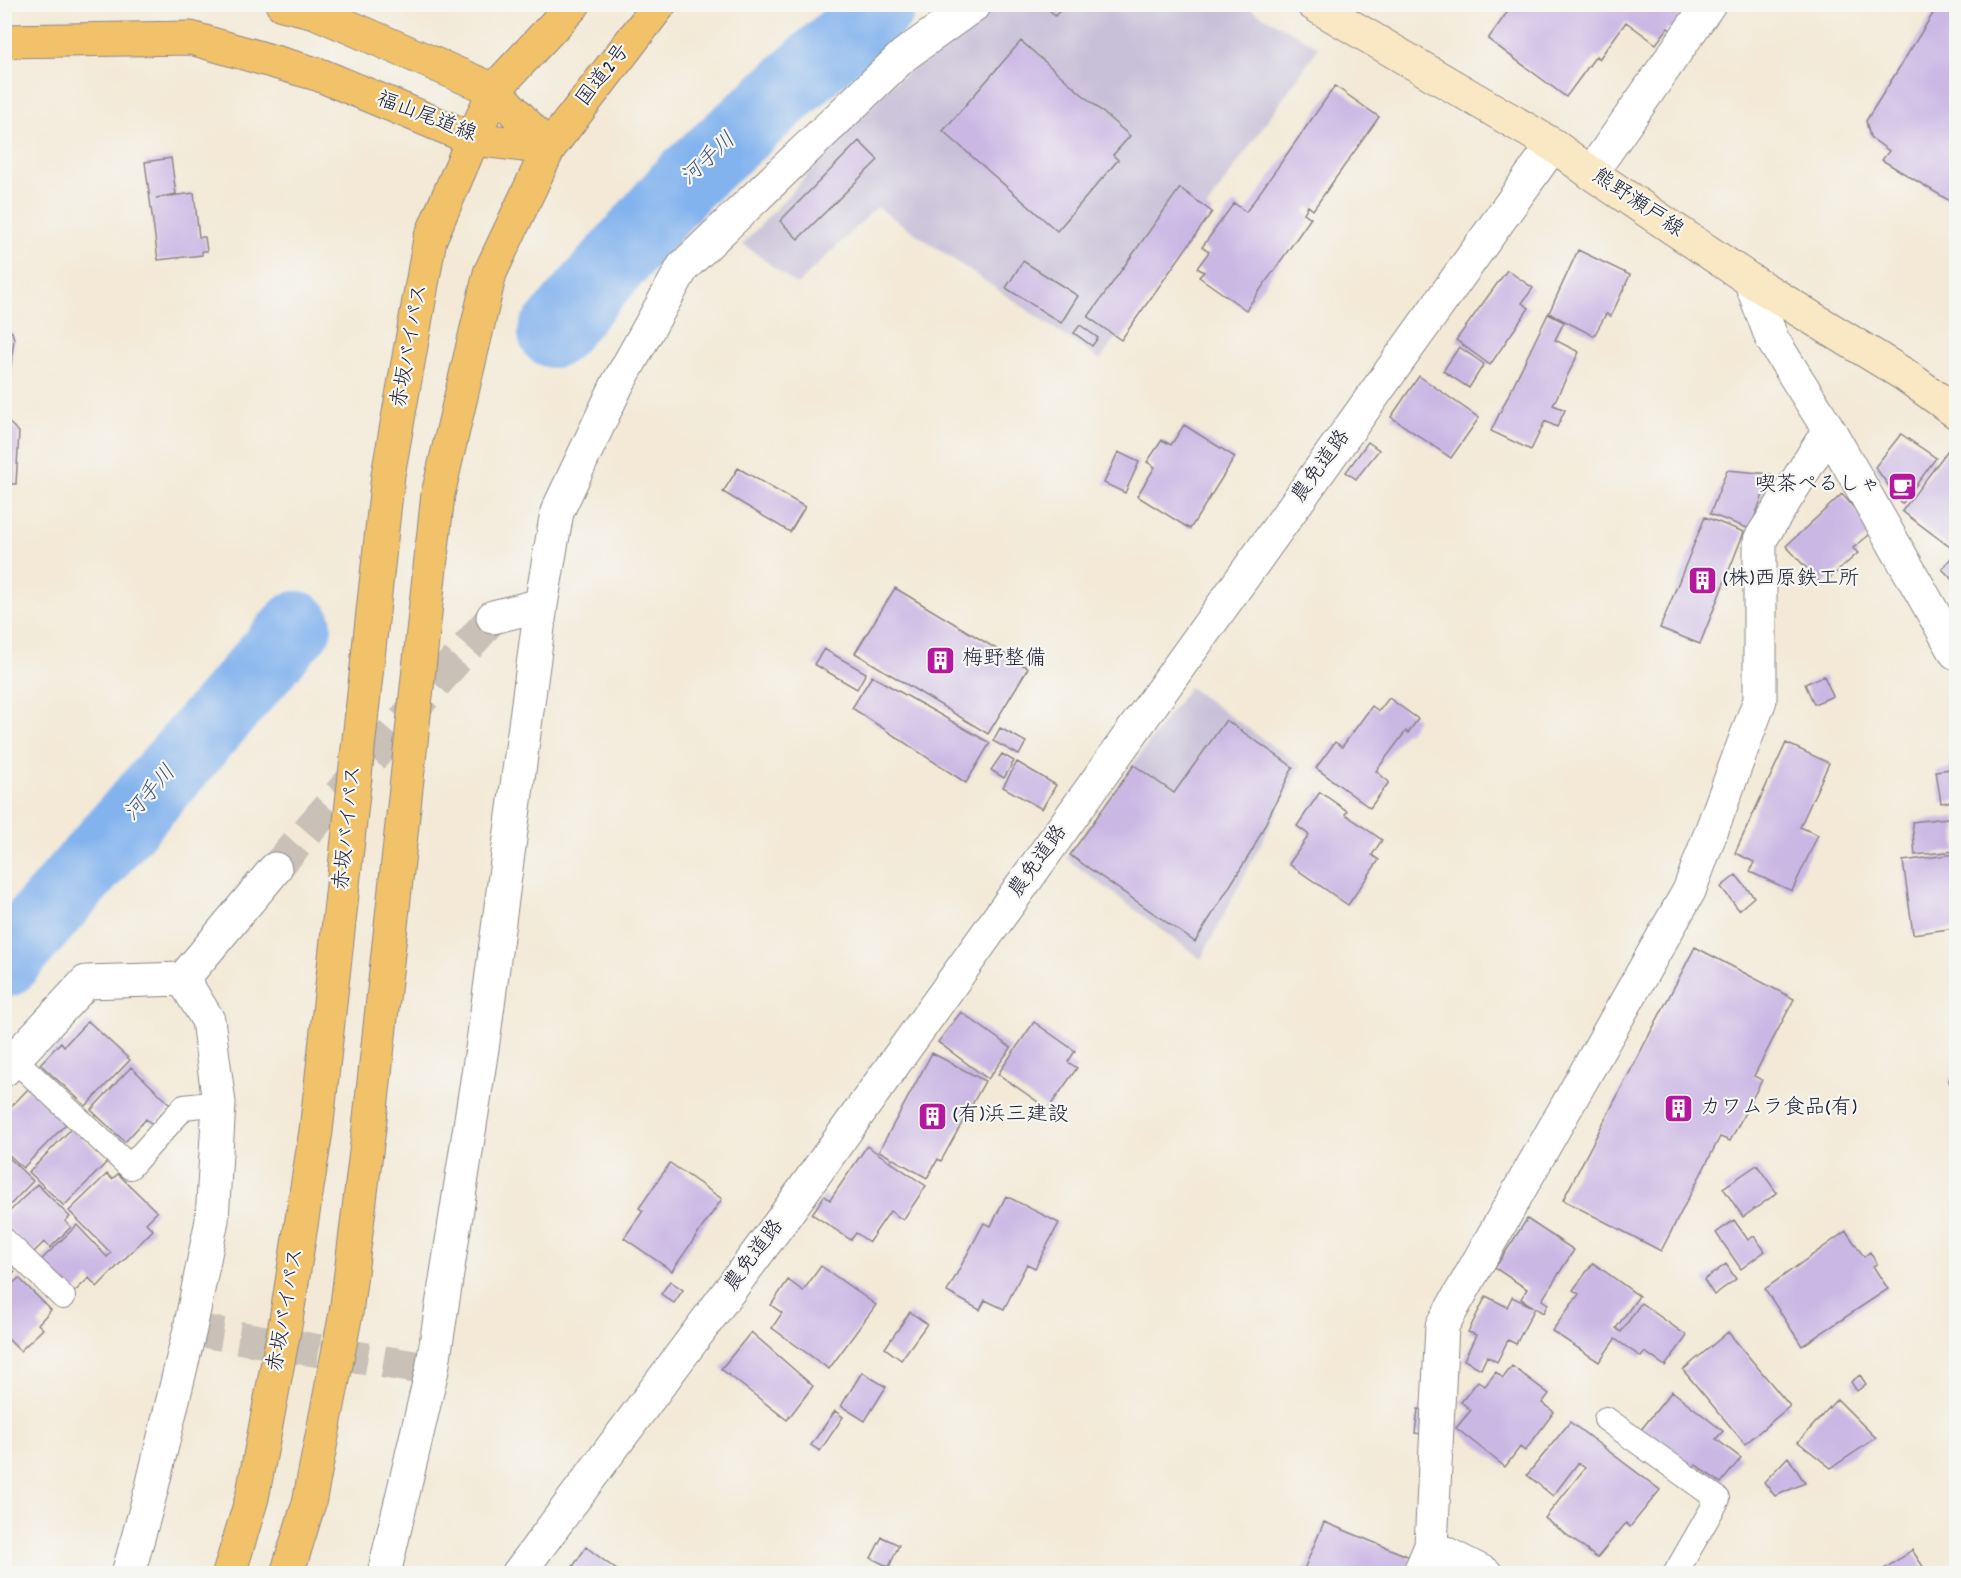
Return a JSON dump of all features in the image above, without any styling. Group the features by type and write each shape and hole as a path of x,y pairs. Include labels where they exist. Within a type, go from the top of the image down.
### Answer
{"main road":[{"path":"282,4 315,12 494,90 549,148 490,273 438,494 369,1128 346,1313 309,1503 287,1574"},
{"path":"494,90 574,4"},
{"name":"国道2号","path":"549,148 660,4"},
{"name":"熊野瀬戸線","path":"1313,4 1553,145 1750,280 1905,375 1956,412"},
{"name":"福山尾道線","path":"4,41 191,38 320,75 473,139 549,148"},
{"name":"赤坂バイパス","path":"229,1574 252,1498 286,1320 316,1131 388,475 430,239 494,90"}],"street":[{"path":"384,1574 432,1370 483,1042 541,605 557,512 617,385 683,267 904,55 975,4"},
{"path":"1591,173 1709,4"},
{"name":"農免道路","path":"518,1574 779,1224 1553,145"},
{"path":"1750,280 1772,339 1828,430 1956,653"},
{"path":"1486,1574 1425,1560 1442,1326 1689,891 1760,700 1760,540 1828,430"},
{"path":"493,617 541,605"},
{"path":"9,1065 86,982 183,979 275,869"},
{"path":"128,1574 151,1491 190,1329 212,1220 219,1103 208,1020 183,979"}],"lane":[{"path":"9,1065 130,1167 184,1107 219,1103"},
{"path":"4,1240 63,1298"},
{"path":"1606,1419 1719,1499 1676,1574"}],"shaded area":[{"path":"997,5 1243,5 1319,47 1100,360 877,207 797,285 743,244 890,86"},
{"path":"1189,687 1301,766 1201,959 1066,858"}],"building":[{"path":"1044,4 1066,4 1055,16"},
{"path":"1513,4 1694,4 1674,32 1668,28 1656,44 1626,22 1599,59 1596,56 1566,97 1488,39"},
{"path":"1939,4 1956,4 1956,197 1953,203 1882,160 1889,151 1870,137 1866,121"},
{"path":"1021,41 1130,136 1113,155 1118,160 1057,231 943,131"},
{"path":"1335,86 1379,117 1313,210 1308,206 1304,213 1311,218 1246,310 1199,277 1204,272 1197,268 1209,252 1202,247 1234,203 1246,212"},
{"path":"859,141 878,160 798,239 780,221"},
{"path":"171,158 176,194 156,198 194,193 199,237 205,237 207,251 202,251 202,255 158,260 145,162"},
{"path":"1180,188 1212,212 1121,340 1088,317"},
{"path":"1578,250 1630,275 1611,316 1606,314 1594,336 1549,313"},
{"path":"1023,261 1078,296 1061,323 1006,288"},
{"path":"1507,270 1533,288 1522,303 1529,308 1490,365 1456,340"},
{"path":"1548,314 1564,322 1555,340 1579,352 1553,405 1565,410 1557,427 1545,421 1531,450 1491,431"},
{"path":"1080,325 1098,338 1092,346 1074,333"},
{"path":"4,327 12,332 14,339 6,405"},
{"path":"1459,347 1484,364 1469,388 1443,371"},
{"path":"1419,376 1479,418 1451,458 1391,417"},
{"path":"4,418 19,432 16,484 4,484"},
{"path":"1184,425 1235,457 1190,529 1137,496 1155,467 1147,462 1162,440 1171,445"},
{"name":"喫茶ぺるしゃ","path":"1901,434 1936,458 1902,504 1875,467"},
{"path":"1368,442 1379,450 1356,479 1346,472"},
{"path":"1951,446 1956,450 1954,550 1902,511"},
{"path":"1118,452 1139,462 1125,493 1104,483"},
{"path":"738,468 805,507 790,532 723,492"},
{"path":"1727,470 1771,474 1750,529 1710,514"},
{"path":"1842,494 1874,531 1853,548 1858,553 1822,585 1786,546"},
{"name":"(株)西原鉄工所","path":"1705,517 1744,532 1700,644 1660,628"},
{"path":"1956,552 1956,583 1942,569"},
{"name":"梅野整備","path":"895,588 1028,668 988,734 855,653"},
{"path":"824,649 866,673 857,689 814,664"},
{"path":"872,676 990,743 966,783 852,708"},
{"path":"1824,676 1833,696 1814,704 1805,684"},
{"path":"1389,698 1418,719 1376,771 1389,782 1370,808 1316,768 1335,742 1342,747 1372,706 1379,711"},
{"path":"1226,720 1293,767 1253,849 1195,942 1070,855 1134,765 1174,793"},
{"path":"1000,728 1026,742 1019,755 993,741"},
{"path":"1786,743 1829,763 1800,827 1818,835 1792,891 1750,872 1754,862 1735,853"},
{"path":"1002,754 1014,761 1004,778 991,770"},
{"path":"1017,762 1056,785 1042,809 1003,787"},
{"path":"1956,762 1956,801 1941,803 1936,771 1950,769 1950,764"},
{"path":"1320,792 1347,811 1345,814 1382,840 1372,855 1379,860 1348,905 1289,864 1309,835 1297,826"},
{"path":"1956,817 1956,851 1915,855 1912,822"},
{"path":"1956,854 1956,928 1913,934 1903,861"},
{"path":"1736,875 1754,897 1739,910 1721,887"},
{"name":"カワムラ食品(有)","path":"1695,947 1794,999 1754,1076 1762,1080 1730,1141 1720,1137 1661,1251 1563,1200"},
{"path":"961,1012 1011,1048 988,1079 938,1042"},
{"path":"88,1021 130,1060 86,1106 40,1064 61,1042 64,1046"},
{"path":"1034,1022 1075,1051 1068,1062 1077,1068 1048,1109 998,1074"},
{"name":"(有)浜三建設","path":"932,1053 985,1081 941,1161 938,1159 927,1178 879,1151"},
{"path":"131,1067 172,1106 153,1125 146,1119 125,1142 91,1110"},
{"path":"1956,1078 1956,1100 1949,1080"},
{"path":"29,1088 66,1124 23,1168 4,1150 4,1114"},
{"path":"72,1128 107,1162 64,1206 29,1172"},
{"path":"867,1146 926,1186 903,1220 890,1211 869,1242 856,1233 851,1240 812,1214 824,1196 830,1200"},
{"path":"4,1153 33,1181 10,1205 4,1200"},
{"path":"670,1163 722,1199 672,1271 624,1238 643,1211 639,1208"},
{"path":"1757,1165 1777,1193 1743,1217 1723,1188"},
{"path":"107,1174 112,1179 118,1174 157,1212 146,1223 153,1230 97,1287 89,1278 71,1295 39,1262 77,1225 107,1257 111,1253 69,1211"},
{"path":"37,1184 70,1217 65,1221 71,1227 50,1248 44,1242 33,1253 4,1224 4,1217"},
{"path":"1006,1196 1059,1223 1035,1268 1027,1264 1004,1309 985,1300 980,1310 947,1292 984,1223 991,1226"},
{"path":"1527,1219 1574,1250 1542,1300 1548,1304 1543,1313 1521,1299 1527,1289 1495,1268"},
{"path":"1734,1220 1748,1240 1754,1236 1765,1251 1741,1269 1716,1233"},
{"path":"1846,1231 1864,1257 1870,1252 1877,1264 1873,1266 1888,1289 1802,1346 1765,1289"},
{"path":"4,1262 15,1272 4,1283"},
{"path":"1593,1263 1639,1296 1616,1328 1621,1332 1641,1303 1687,1336 1665,1366 1645,1352 1641,1357 1615,1339 1599,1362 1552,1331 1579,1294 1573,1290"},
{"path":"1726,1264 1736,1279 1714,1295 1704,1280"},
{"path":"821,1266 876,1305 829,1369 772,1328 782,1313 771,1305 788,1280 803,1291"},
{"path":"19,1278 51,1310 38,1324 43,1329 20,1351 4,1335 4,1291"},
{"path":"670,1281 683,1290 674,1303 661,1294"},
{"path":"1486,1296 1507,1307 1512,1297 1535,1308 1516,1344 1508,1340 1497,1362 1487,1356 1481,1369 1464,1360 1476,1335 1468,1332"},
{"path":"910,1312 927,1324 901,1360 885,1348"},
{"path":"751,1332 813,1386 787,1420 721,1369"},
{"path":"1728,1332 1790,1406 1745,1444 1683,1370"},
{"path":"1512,1366 1549,1394 1542,1403 1554,1412 1525,1451 1520,1447 1505,1467 1456,1428 1471,1410 1461,1402 1478,1381 1485,1386 1496,1372 1503,1378"},
{"path":"862,1372 886,1387 865,1421 841,1406"},
{"path":"1860,1375 1866,1384 1857,1391 1851,1382"},
{"path":"1672,1391 1723,1431 1716,1439 1741,1458 1721,1483 1696,1465 1691,1471 1640,1431"},
{"path":"1837,1399 1876,1438 1831,1468 1798,1442"},
{"path":"1418,1409 1434,1411 1431,1435 1415,1433"},
{"path":"835,1411 843,1417 820,1451 811,1445"},
{"path":"1570,1422 1660,1490 1630,1527 1626,1523 1597,1558 1545,1518 1585,1468 1578,1463 1553,1496 1527,1475"},
{"path":"1788,1457 1805,1483 1775,1496 1764,1482"},
{"path":"1324,1522 1412,1558 1405,1574 1302,1574"},
{"path":"882,1537 899,1545 889,1567 871,1558"},
{"path":"586,1547 622,1574 568,1574"},
{"path":"1912,1550 1928,1574 1877,1574"}],"waterway":[{"name":"河手川","path":"553,333 684,182 882,4"},
{"name":"河手川","path":"4,963 297,626"}],"tunnel":[{"path":"275,869 493,617"},
{"path":"190,1329 432,1370"}],"place":[{"name":"喫茶ぺるしゃ","path":"1902,486"},
{"name":"(株)西原鉄工所","path":"1702,580"},
{"name":"梅野整備","path":"941,660"},
{"name":"カワムラ食品(有)","path":"1679,1109"},
{"name":"(有)浜三建設","path":"932,1116"}]}
